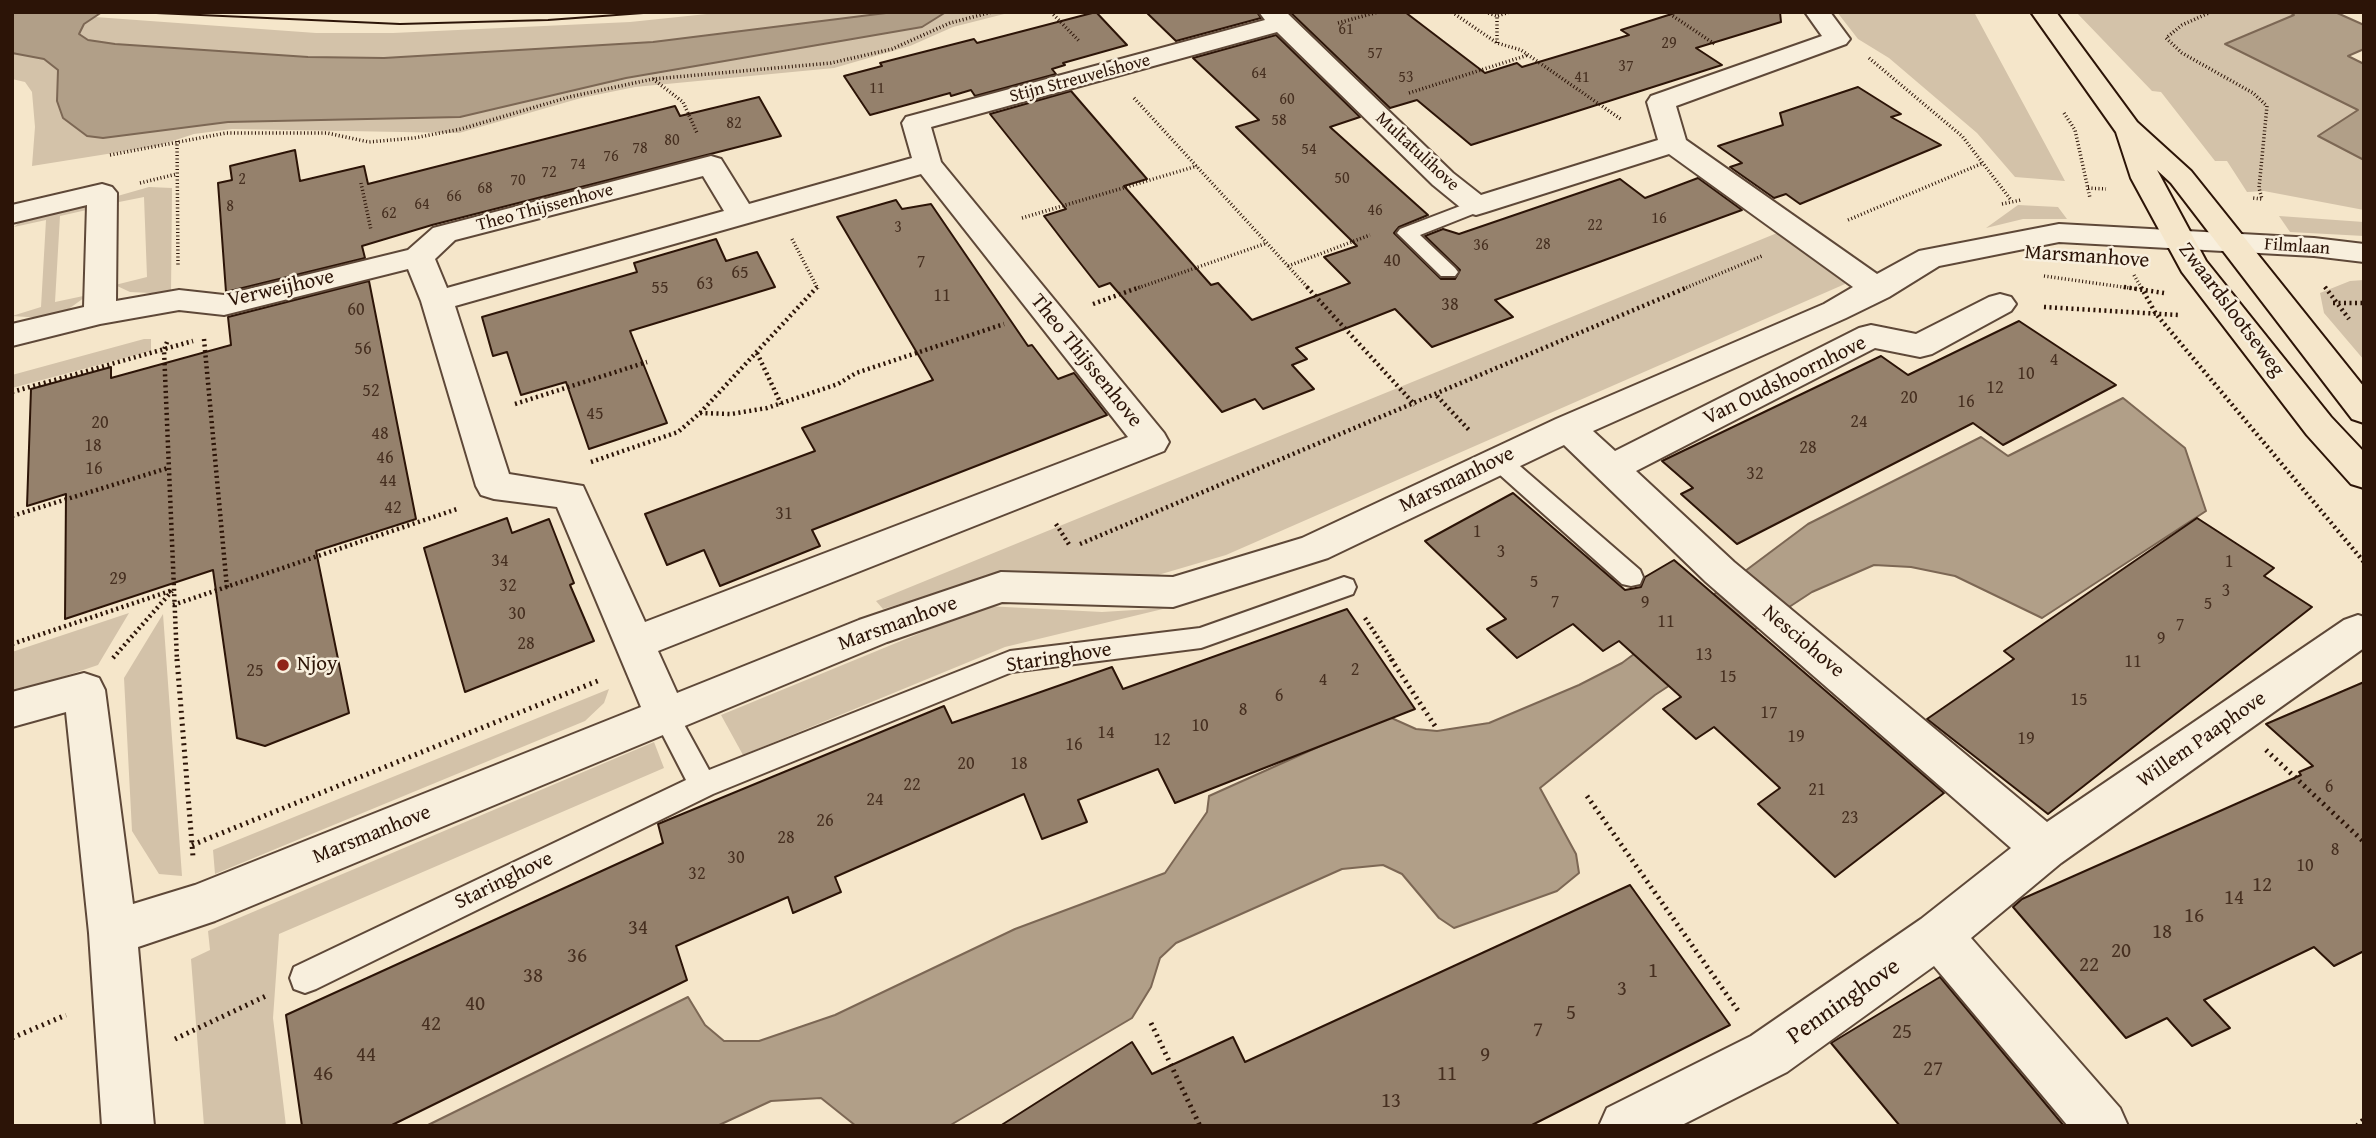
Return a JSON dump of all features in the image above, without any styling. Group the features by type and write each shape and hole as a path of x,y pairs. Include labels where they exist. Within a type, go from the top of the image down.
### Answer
{"main road":[{"name":"Zwaardslootseweg","path":"2043,12 2127,128 2182,177 2239,255 2364,411"},
{"name":"Zwaardslootseweg","path":"2127,128 2145,178 2186,253 2319,425 2364,475"}],"street":[{"path":"1817,12 1836,39 1661,102 1673,144 1878,290"},
{"name":"Stijn Streuvelshove","path":"927,163 916,124 1109,71 1277,18"},
{"name":"Multatulihove","path":"1277,18 1443,179 1476,206 1673,144"},
{"path":"437,301 740,213 927,163"},
{"name":"Theo Thijssenhove","path":"639,653 1151,442 927,163"},
{"path":"711,165 740,213"},
{"name":"Theo Thijssenhove","path":"419,257 444,234 711,165"},
{"path":"12,214 102,193 100,314"},
{"name":"Filmlaan","path":"2239,255 2314,247 2364,253"},
{"name":"Marsmanhove","path":"113,933 198,906 873,632 1001,587 1173,592 1315,548 1498,460 1878,290 1930,258 1981,248 2239,255"},
{"name":"Filmlaan","path":"2239,255 2312,272 2364,270"},
{"path":"419,257 437,301 494,486 570,495 666,716"},
{"name":"Verweijhove","path":"12,335 100,314 179,300 224,305 419,257"},
{"name":"Van Oudshoornhove","path":"1612,468 1871,336 1920,346 2000,304"},
{"name":"Nesciohove","path":"1568,428 1720,572 2045,849"},
{"name":"Willem Paaphove","path":"2045,849 2358,631"},
{"path":"12,710 84,690 113,933 128,1126"},
{"name":"Penninghove","path":"1625,1126 1769,1054 1938,935 2045,849"},
{"path":"1938,935 2102,1126"}],"lane":[{"path":"1448,272 1407,233 1476,206"},
{"path":"1498,460 1632,577"},
{"name":"Staringhove","path":"304,978 703,785 1010,662 1201,638 1344,587"},
{"path":"666,716 703,785"}],"path":[{"path":"101,157 226,133 327,133 369,142 414,138 461,129 569,97 653,79 831,63 892,49 950,23 992,12"},
{"path":"1051,12 1197,166 1415,405"},
{"path":"1452,12 1497,43 1528,55 1624,121"},
{"path":"1485,12 1497,16 1510,12"},
{"path":"1667,12 1752,70"},
{"path":"2211,12 2182,25 2166,38 2182,53 2253,93 2267,106 2259,188 2262,199 2253,198"},
{"path":"1497,16 1497,43"},
{"path":"1836,39 1875,61 1962,136 2011,200"},
{"path":"1368,107 1528,55"},
{"path":"653,79 683,103 711,165"},
{"path":"177,141 179,300 164,350 173,604 198,906"},
{"path":"1032,489 1071,548 1983,163"},
{"path":"980,230 1197,166"},
{"path":"361,183 379,266"},
{"path":"173,604 227,588 678,432 700,413 818,289 774,204"},
{"path":"1288,266 1388,228 1407,233"},
{"path":"700,413 731,414 781,404 838,384 856,373 1048,315 1267,243"},
{"path":"12,392 204,338 227,588"},
{"path":"757,353 781,404"},
{"path":"472,418 648,362"},
{"path":"12,516 168,468"},
{"path":"12,644 173,590"},
{"path":"84,690 173,590"},
{"path":"191,845 639,653"},
{"path":"1412,691 1437,729"},
{"path":"2232,718 2364,842"},
{"path":"1587,796 1769,1054"},
{"path":"123,1063 304,978"},
{"path":"1151,1023 1200,1126"},
{"path":"2357,1126 2364,1119"}],"shaded area":[{"path":"12,12 102,12 84,24 79,34 88,40 115,44 308,57 384,58 653,42 894,12 946,12 922,27 626,78 460,117 228,122 103,138 87,136 63,118 57,101 58,70 44,59 12,53"},
{"path":"726,12 894,12 653,42 384,58 308,57 115,44 88,40 79,34 84,24 95,17 316,33 393,33 630,22"},
{"path":"946,12 1012,12 953,27 910,46 834,68 635,87 581,98 459,133 232,129 194,134 157,146 32,166 35,127 32,92 25,82 12,79 12,53 44,59 58,70 57,101 102,138 228,122 460,117 626,78 922,27"},
{"path":"1837,12 1974,12 2065,181 2015,177 1977,133 1889,58 1858,39"},
{"path":"2076,12 2289,12 2295,15 2225,45 2359,110 2319,136 2364,160 2364,210 2264,191 2247,192 2227,161 2215,161 2161,92 2152,91"},
{"path":"2289,12 2335,12 2364,25 2364,49 2348,56 2364,64 2364,160 2318,136 2358,110 2225,44 2294,15"},
{"path":"149,187 172,188 171,294 130,292 115,285 147,277 144,197 114,203 114,197"},
{"path":"76,205 91,209 60,216 55,302 88,295 63,313 43,318 12,316 41,307 46,220 14,227 24,218"},
{"path":"2018,205 2058,207 2067,219 2023,219 1986,228"},
{"path":"2279,216 2364,222 2364,236 2290,232"},
{"path":"1782,231 1842,272 1845,284 1226,555 1141,580 1006,573 883,609 876,601"},
{"path":"2364,280 2364,360 2324,313 2320,293 2350,281"},
{"path":"151,339 151,351 12,388 12,375"},
{"path":"2123,398 2185,448 2206,511 2042,618 1955,576 1911,567 1874,565 1812,592 1655,695 1540,788 1576,854 1579,873 1557,891 1454,928 1439,918 1402,874 1383,865 1342,869 1176,943 1160,958 1151,987 1132,1018 949,1126 856,1126 821,1098 771,1101 717,1126 426,1126 688,997 705,1025 724,1041 759,1041 835,1015 1015,929 1165,873 1207,812 1209,796 1387,716 1416,729 1437,731 1489,723 1579,685 1622,663 1808,524 1981,437 2008,456"},
{"path":"986,606 1102,612 1167,608 1005,647 743,755 721,715"},
{"path":"129,613 98,665 12,694 12,652"},
{"path":"163,614 182,876 159,874 132,831 124,678"},
{"path":"609,689 604,703 585,721 215,874 213,850"},
{"path":"654,742 664,768 279,934 273,1018 286,1126 204,1126 191,959 210,950 208,931"}],"building":[{"path":"1096,12 1127,45 1063,63 1065,65 1052,69 1056,74 975,96 971,90 951,96 950,93 870,115 844,76 882,66 880,63 974,39 977,43"},
{"path":"1146,12 1257,12 1261,18 1176,41"},
{"path":"1290,12 1405,12 1485,73 1517,63 1522,67 1629,35 1621,30 1678,12 1780,12 1781,22 1696,48 1722,65 1471,145 1417,100 1390,108"},
{"path":"1276,35 1360,117 1330,127 1428,215 1399,227 1394,233 1441,279 1455,279 1460,270 1425,236 1443,229 1459,234 1620,179 1645,198 1698,178 1742,210 1495,300 1513,317 1432,347 1395,309 1296,348 1307,359 1292,365 1314,389 1263,409 1255,399 1222,412 1110,283 1099,287 1070,250 1044,216 1066,209 990,114 1071,91 1147,179 1124,186 1211,285 1218,283 1252,320 1350,283 1324,257 1357,246 1236,127 1259,120 1193,58"},
{"path":"1858,87 1901,114 1891,117 1941,145 1800,204 1786,194 1774,198 1730,167 1742,163 1718,146 1783,125 1780,113"},
{"path":"759,97 781,136 432,225 362,246 365,258 226,292 218,183 232,180 230,166 295,150 300,181 364,166 368,184 675,106 680,116"},
{"path":"896,200 902,209 931,204 1028,346 1032,345 1058,379 1074,373 1107,415 812,530 820,546 720,586 704,550 667,565 645,514 815,451 802,428 933,380 837,217"},
{"path":"716,239 726,261 757,252 775,287 630,331 667,423 589,449 566,382 521,395 507,352 493,356 482,317 637,272 634,263"},
{"path":"369,281 416,519 316,551 349,713 265,746 237,738 213,570 65,619 66,494 27,506 31,389 111,367 111,378 231,345 228,317"},
{"path":"2019,321 2116,385 2003,445 1973,423 1737,544 1681,494 1693,488 1662,461 1881,356 1908,375"},
{"path":"1513,493 1625,590 1641,587 1645,577 1674,560 1944,793 1835,877 1758,804 1780,788 1714,727 1696,739 1663,709 1681,697 1619,641 1603,651 1573,624 1517,658 1487,629 1506,619 1425,541"},
{"path":"507,518 512,533 549,519 574,583 570,585 594,641 465,692 424,548"},
{"path":"2197,518 2274,568 2264,576 2312,607 2048,814 1927,719 2014,659 2004,651"},
{"path":"1347,609 1415,709 1175,803 1158,769 1078,800 1087,822 1042,839 1024,794 835,877 841,892 793,913 788,897 676,946 687,980 390,1126 302,1126 286,1015 663,843 658,824 944,706 952,723 1112,667 1123,689"},
{"path":"2364,682 2364,951 2334,966 2314,947 2204,1000 2230,1028 2192,1046 2167,1018 2126,1038 2013,907 2022,899 2301,775 2299,772 2313,766 2266,724"},
{"path":"1630,885 1730,1025 1530,1126 1000,1126 1132,1042 1152,1074 1233,1037 1245,1062"},
{"path":"1940,977 2064,1126 1900,1126 1831,1043"}],"tram line":[{"path":"134,12 400,24 548,20 657,12"}],"place":[{"name":"Njoy","path":"283,665"}]}
